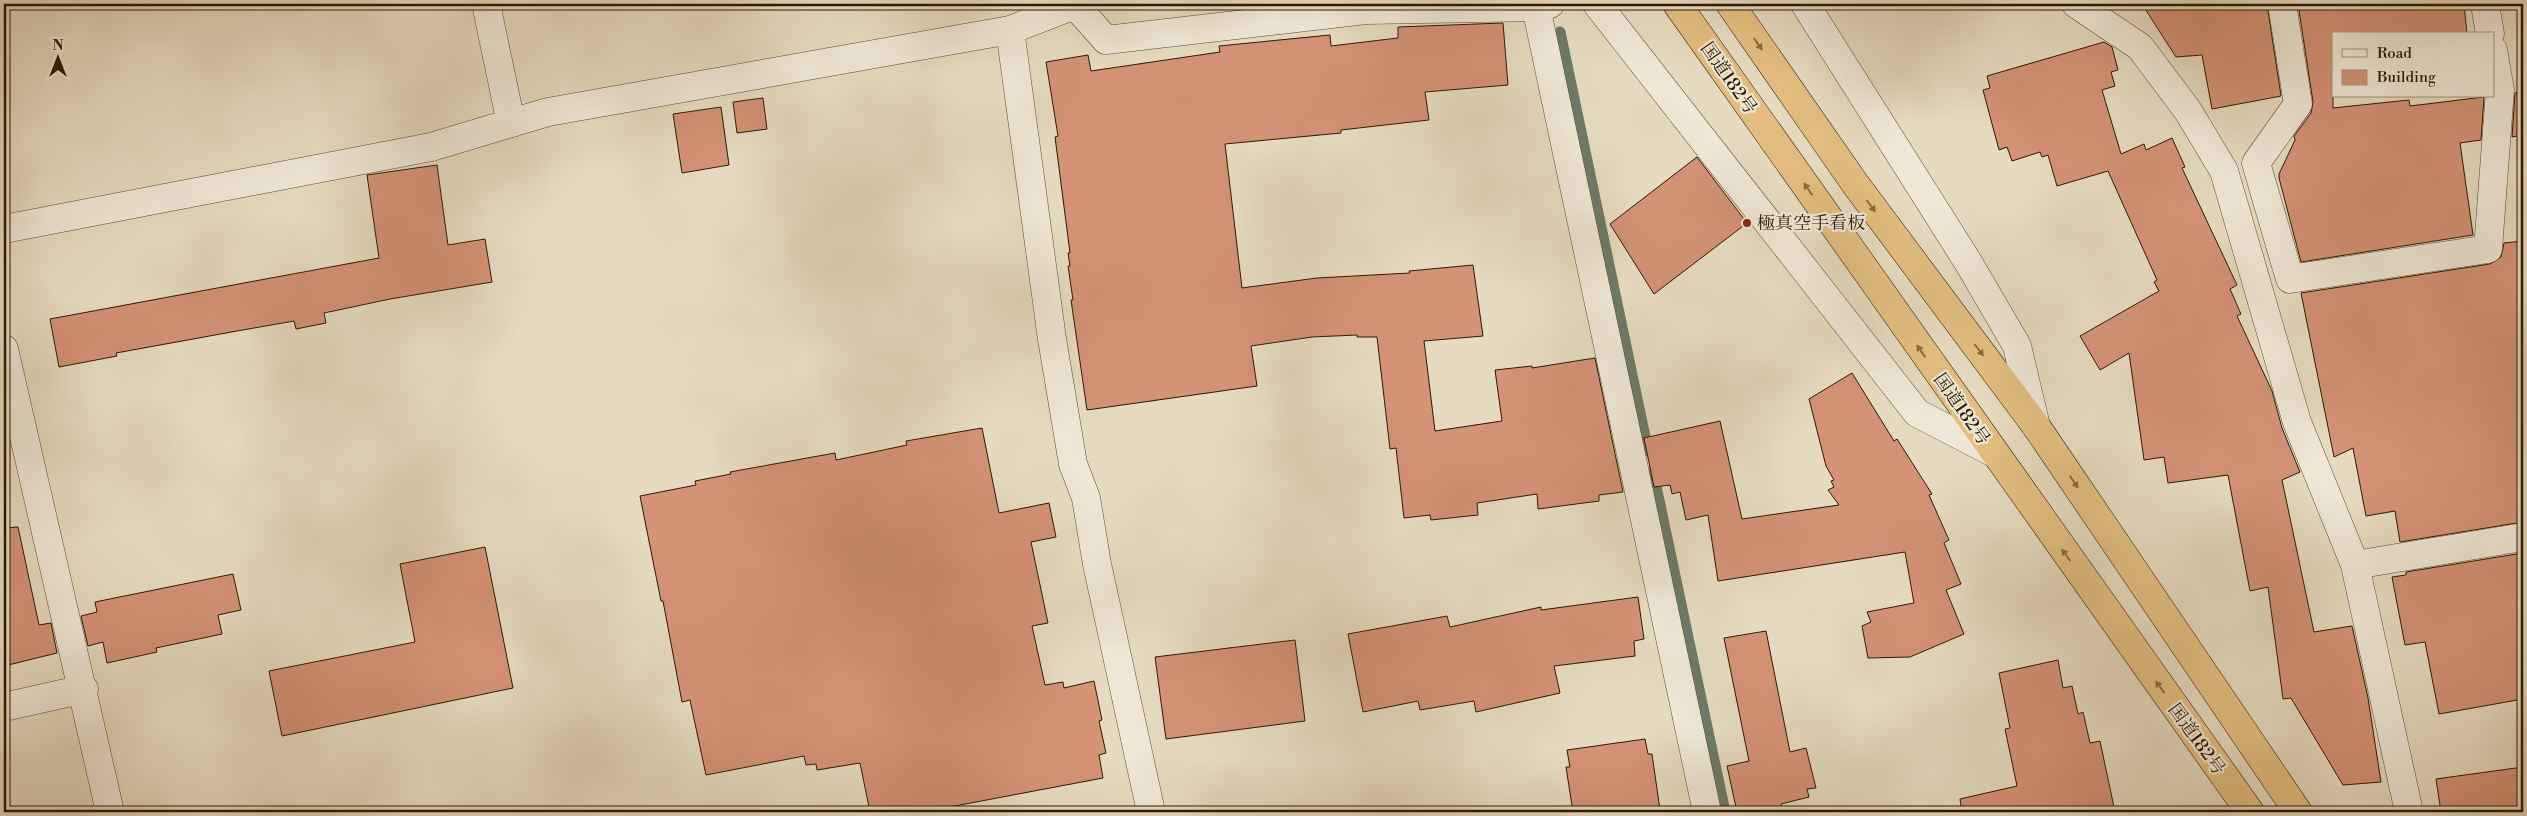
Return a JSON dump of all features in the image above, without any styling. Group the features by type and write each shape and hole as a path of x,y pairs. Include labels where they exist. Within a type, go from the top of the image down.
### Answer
{"highway":[{"name":"国道182号","path":"1677,4 1994,454 2250,812"},
{"path":"1730,4 1856,185 2036,426 2298,812"}],"street":[{"path":"486,4 511,123"},
{"path":"4,229 431,147 548,112 1010,30 1075,4 1106,40 1366,10 1543,5 1706,812"},
{"path":"1597,4 1916,413 1994,454"},
{"path":"1805,4 1968,262 2017,346 2036,426"},
{"path":"2076,4 2140,47 2188,111 2224,171 2297,422 2355,565 2409,812"},
{"path":"2282,4 2298,104 2256,163 2290,279 2488,249 2500,90 2494,56"},
{"path":"2485,4 2490,32"},
{"path":"1010,30 1052,339 1073,464 1086,498 1098,564 1151,812"},
{"path":"4,349 84,689 110,812"},
{"path":"2355,565 2523,536"},
{"path":"4,707 84,689"}],"building":[{"path":"2142,4 2267,4 2281,96 2212,109 2202,55 2176,57"},
{"path":"2298,4 2464,4 2467,32 2332,32 2332,98 2333,108 2409,100 2410,106 2484,98 2481,140 2460,143 2473,235 2301,262 2279,174 2295,140 2294,136 2311,113 2313,102"},
{"path":"1503,23 1508,85 1425,92 1429,120 1341,130 1341,133 1225,144 1242,288 1317,278 1410,273 1409,271 1473,265 1483,336 1424,341 1435,431 1502,421 1495,370 1532,366 1532,368 1595,358 1623,492 1599,495 1599,501 1538,509 1537,494 1477,503 1478,515 1431,520 1430,515 1404,518 1396,448 1390,449 1377,337 1357,337 1357,335 1312,337 1251,346 1257,386 1087,410 1071,300 1073,300 1068,266 1070,266 1068,253 1070,253 1055,137 1058,136 1046,62 1088,55 1091,71 1220,52 1219,46 1330,35 1331,46 1398,38 1398,27"},
{"path":"2104,42 2112,47 2118,70 2111,72 2115,86 2102,90 2121,154 2144,144 2146,150 2172,138 2185,167 2182,168 2237,285 2230,289 2241,314 2237,316 2272,391 2282,428 2300,472 2282,480 2314,632 2352,626 2368,698 2381,782 2343,785 2291,698 2283,699 2268,587 2250,591 2228,475 2168,483 2164,457 2144,460 2129,353 2100,370 2080,336 2159,291 2154,282 2157,280 2108,171 2057,186 2048,155 2042,157 2040,152 2012,161 2007,147 1999,150 1983,90 1990,88 1987,76"},
{"path":"2523,92 2523,135 2512,137 2515,93"},
{"path":"763,98 767,129 737,133 733,102"},
{"path":"721,107 729,165 682,173 673,114"},
{"path":"1697,157 1747,223 1654,294 1610,224"},
{"path":"437,165 448,245 485,239 492,282 390,299 324,313 326,323 296,329 294,321 116,353 117,356 59,367 50,319 379,258 367,175"},
{"path":"2523,241 2523,522 2400,542 2395,511 2366,516 2353,448 2334,457 2301,293 2490,264 2501,257 2504,243"},
{"path":"1852,373 1894,441 1897,439 1932,494 1929,495 1949,540 1944,543 1961,584 1946,590 1964,634 1910,657 1868,658 1862,626 1871,622 1867,612 1914,603 1905,552 1718,581 1708,515 1686,520 1680,492 1672,494 1670,485 1654,487 1644,438 1720,421 1742,519 1839,505 1828,490 1834,487 1831,481 1834,480 1826,466 1809,399"},
{"path":"982,428 999,513 1049,503 1056,537 1031,542 1048,623 1032,626 1045,685 1063,682 1064,688 1094,681 1102,720 1099,721 1106,753 1099,755 1103,778 923,812 870,812 860,763 817,770 816,764 806,765 804,756 706,775 690,700 682,702 663,601 661,601 640,496 696,485 695,481 731,474 730,472 835,453 836,460 907,445 906,441"},
{"path":"18,527 39,625 51,623 57,653 4,666 4,528"},
{"path":"485,547 513,688 282,736 269,671 415,642 400,564"},
{"path":"2523,553 2523,699 2439,714 2425,642 2405,645 2392,577 2406,575 2406,572"},
{"path":"233,574 241,610 218,615 222,634 156,648 157,652 107,663 103,642 88,646 81,616 97,612 95,602"},
{"path":"1638,597 1644,639 1634,641 1635,656 1554,666 1560,693 1476,712 1474,701 1420,710 1418,701 1363,712 1348,634 1447,616 1450,627 1541,607 1541,610"},
{"path":"1766,631 1790,752 1806,748 1816,788 1807,789 1809,797 1781,804 1783,812 1737,812 1727,766 1749,761 1724,638"},
{"path":"1295,640 1305,721 1166,739 1155,657"},
{"path":"2058,660 2063,688 2072,686 2078,714 2083,712 2090,743 2100,741 2115,812 1962,812 1960,799 2017,786 2005,729 2010,728 1999,673"},
{"path":"1645,739 1648,754 1652,754 1660,810 1642,812 1573,812 1566,767 1570,767 1567,750"},
{"path":"2523,767 2523,812 2441,812 2436,779"}],"waterway":[{"path":"1560,32 1648,451"},
{"path":"1653,472 1725,812"}],"place":[{"name":"極真空手看板","path":"1747,223"}]}
